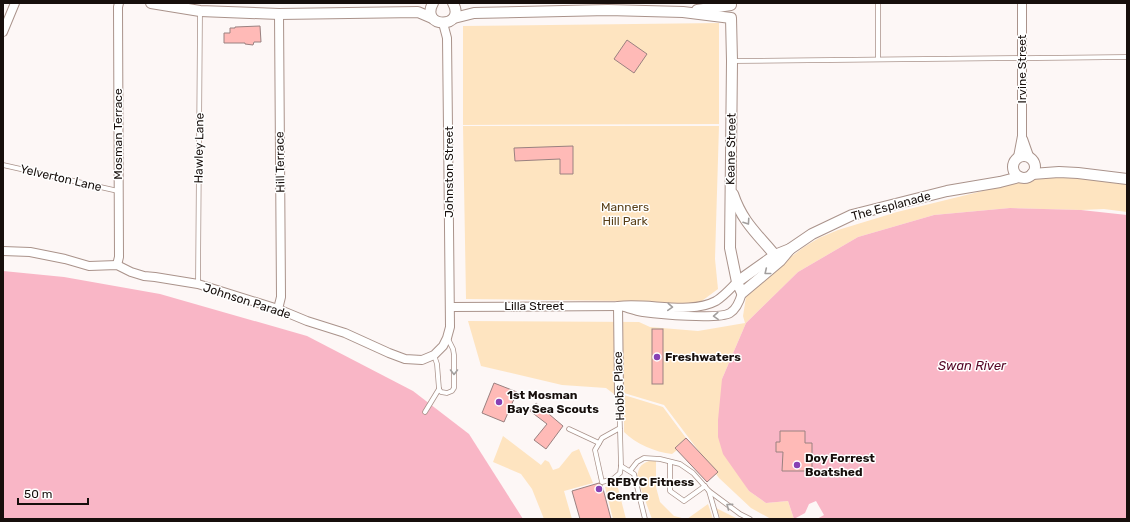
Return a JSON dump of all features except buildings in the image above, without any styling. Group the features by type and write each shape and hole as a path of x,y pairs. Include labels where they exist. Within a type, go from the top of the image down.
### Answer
{"street":[{"path":"3,32 15,3"},
{"name":"Mosman Terrace","path":"117,265 119,257 119,3"},
{"path":"151,3 200,11 279,14 418,12 436,21 449,21 474,13 608,6 683,12 731,18"},
{"name":"Irvine Street","path":"1022,3 1022,136 1024,156"},
{"path":"418,12 433,4"},
{"path":"432,18 431,10 433,4"},
{"path":"683,12 731,4"},
{"name":"Keane Street","path":"731,4 732,62 730,248 737,282 742,292"},
{"path":"449,21 456,11 454,5"},
{"path":"454,5 474,13"},
{"name":"Hill Terrace","path":"278,309 281,297 279,14"},
{"name":"Johnston Street","path":"449,21 447,38 450,307"},
{"path":"1034,171 1034,161 1024,156 1014,162 1013,168 1016,175 1019,177 1026,178 1034,171 1052,170 1127,179"},
{"path":"1000,182 1013,168"},
{"name":"The Esplanade","path":"737,282 777,258 812,234 852,215 947,191 1000,182 1019,177"},
{"path":"730,187 743,217 777,258"},
{"name":"Johnson Parade","path":"3,251 30,252 65,259 89,266 117,265 131,272 144,276 198,284 278,309 307,321 345,333 389,354 405,359 422,360 434,355"},
{"name":"The Esplanade","path":"742,292 777,258"},
{"name":"Lilla Street","path":"450,307 618,306 638,304 696,308 723,297 737,282"},
{"name":"Lilla Street","path":"618,306 643,312 697,316 721,316 730,313 735,309 740,301 742,292"},
{"name":"Hobbs Place","path":"618,306 619,394"},
{"path":"434,355 443,346 447,338 450,327 450,307"}],"lane":[{"path":"878,3 878,59"},
{"name":"Hawley Lane","path":"198,284 200,11"},
{"path":"732,62 1127,56"},
{"name":"Yelverton Lane","path":"3,165 119,191"},
{"path":"438,389 445,393 450,392 454,388 454,355 453,349 447,338"},
{"path":"425,412 438,389 437,364 434,355"},
{"name":"Hobbs Place","path":"619,394 621,466"},
{"path":"620,428 602,438 595,450 602,482 613,479 620,473 621,466 634,474 645,519"},
{"path":"569,429 599,443"},
{"path":"630,471 637,462 644,458 660,459 680,464 693,472 709,491 740,514 750,519"},
{"path":"670,462 670,491 684,501 704,486"},
{"path":"709,491 717,519"}],"green space":[{"path":"719,23 719,124 463,125 463,26"},
{"name":"Manners Hill Park","path":"463,126 719,126 715,259 718,289 695,306 622,301 466,299"},
{"path":"1046,177 1094,179 1127,183 1127,212 1104,209 1081,210 1010,208 934,215 858,237 798,272 746,323 722,379 744,483 749,491 766,503 788,501 794,519 771,519 751,508 719,478 664,405 624,393 614,394 606,388 562,385 481,366 468,321 639,322 650,327 698,331 745,323 743,316 746,297 756,283 804,247 819,238 838,230 897,212"},
{"path":"624,395 663,407 686,438 675,448 677,450 672,454 653,449 640,444 624,432"},
{"path":"503,436 541,465 545,460 549,462 553,470 559,468 572,452 579,449 593,483 564,491 572,519 544,519 532,489 521,474 493,462"},
{"path":"649,461 656,461 656,487 660,502 674,516 686,519 652,519 637,478 640,467"},
{"path":"617,484 626,519 613,519 605,487"},
{"path":"708,504 713,519 687,519"},
{"path":"716,508 738,519 720,519"}],"water":[{"name":"Swan River","path":"1010,208 1081,210 1127,215 1127,519 794,519 788,501 766,503 749,491 723,454 718,437 722,379 746,323 798,272 858,237 934,215"},
{"path":"3,271 64,277 160,294 307,336 413,391 469,434 523,519 3,519"}],"pier":[{"path":"816,501 824,515 817,519 794,519 805,513 809,504"}],"place":[{"name":"Freshwaters","path":"657,357"},
{"name":"1st Mosman Bay Sea Scouts","path":"499,402"},
{"name":"Doy Forrest Boatshed","path":"797,465"},
{"name":"RFBYC Fitness Centre","path":"599,489"}]}
